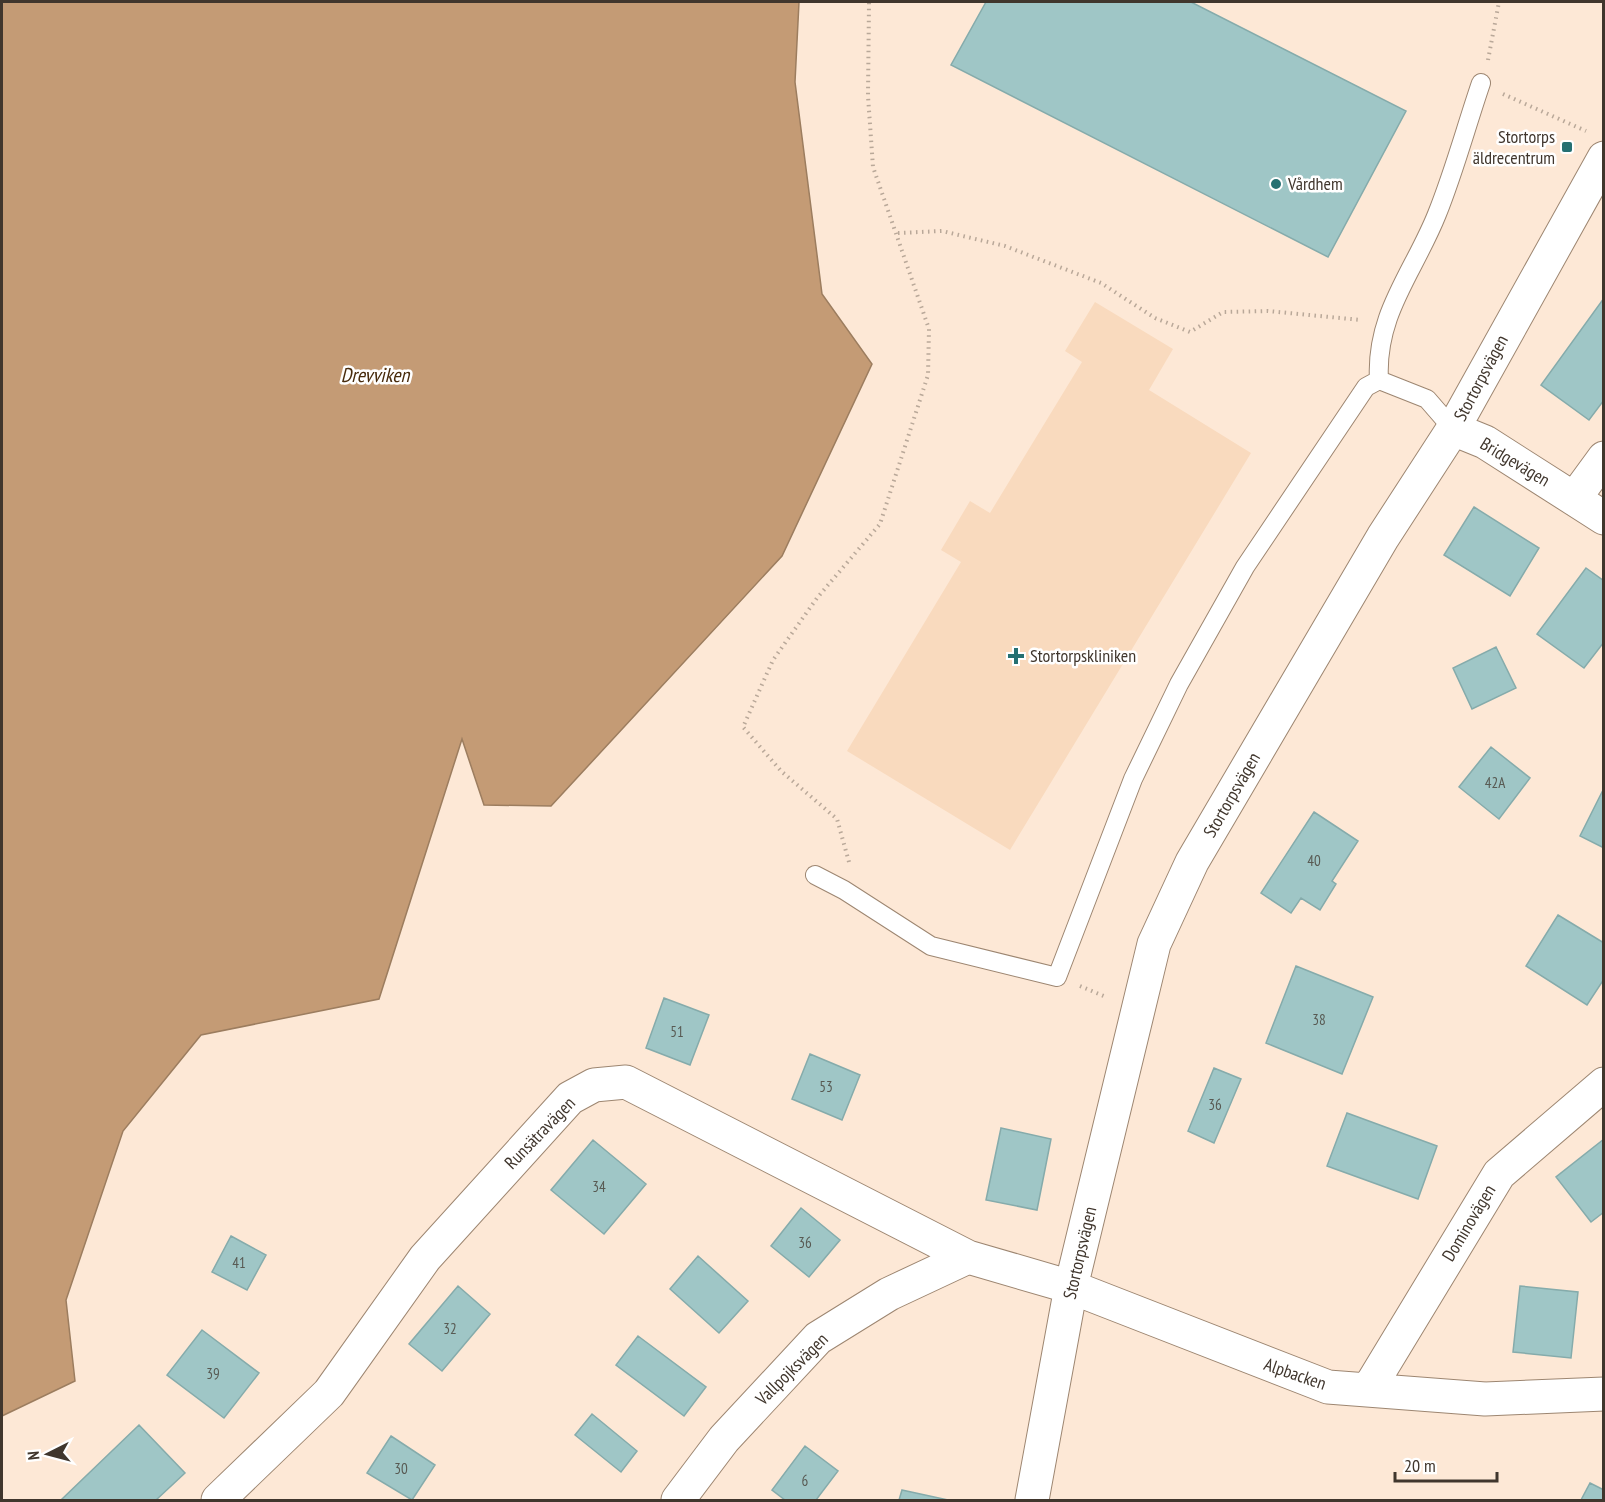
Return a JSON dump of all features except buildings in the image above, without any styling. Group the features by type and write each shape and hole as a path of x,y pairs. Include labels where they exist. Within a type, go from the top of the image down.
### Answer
{"street":[{"name":"Stortorpsvägen","path":"1032,1500 1071,1287 1154,944 1192,862 1383,537 1453,429 1604,158"},
{"name":"Bridgevägen","path":"1453,429 1485,442 1604,518"},
{"path":"1574,499 1604,458"},
{"name":"Runsätravägen","path":"218,1500 329,1393 425,1258 570,1098 594,1085 626,1082 968,1257 1071,1287"},
{"name":"Dominovägen","path":"1368,1390 1499,1174 1604,1084"},
{"name":"Vallpojksvägen","path":"678,1500 724,1439 818,1338 889,1294 968,1257"},
{"name":"Alpbacken","path":"1071,1287 1328,1387 1485,1399 1604,1394"}],"lane":[{"path":"1379,380 1377,356 1395,294 1417,258 1437,213 1481,83"},
{"path":"815,875 844,890 931,946 1057,977 1133,779 1179,684 1257,548 1366,387 1379,380 1427,399 1453,429"}],"path":[{"path":"844,890 849,859 837,819 781,771 743,727 773,660 818,598 880,524 928,375 928,329 898,233 873,167 868,96 869,2"},
{"path":"1499,2 1490,52 1481,83 1586,131"},
{"path":"898,233 942,231 1005,246 1101,283 1155,318 1190,332 1223,312 1269,310 1387,323"},
{"path":"1057,977 1114,1000"}],"shaded area":[{"name":"Stortorpskliniken","path":"1095,302 1173,349 1149,390 1251,453 1010,850 847,751 961,562 941,550 970,501 990,513 1082,362 1065,351"}],"water":[{"name":"Drevviken","path":"2,2 799,2 795,82 822,294 872,364 782,556 551,806 484,805 462,739 379,999 201,1035 123,1131 66,1300 75,1381 2,1416"}],"place":[{"name":"Stortorps äldrecentrum","path":"1567,147"},
{"name":"Vårdhem","path":"1276,184"},
{"name":"Stortorpskliniken","path":"1016,656"}]}
